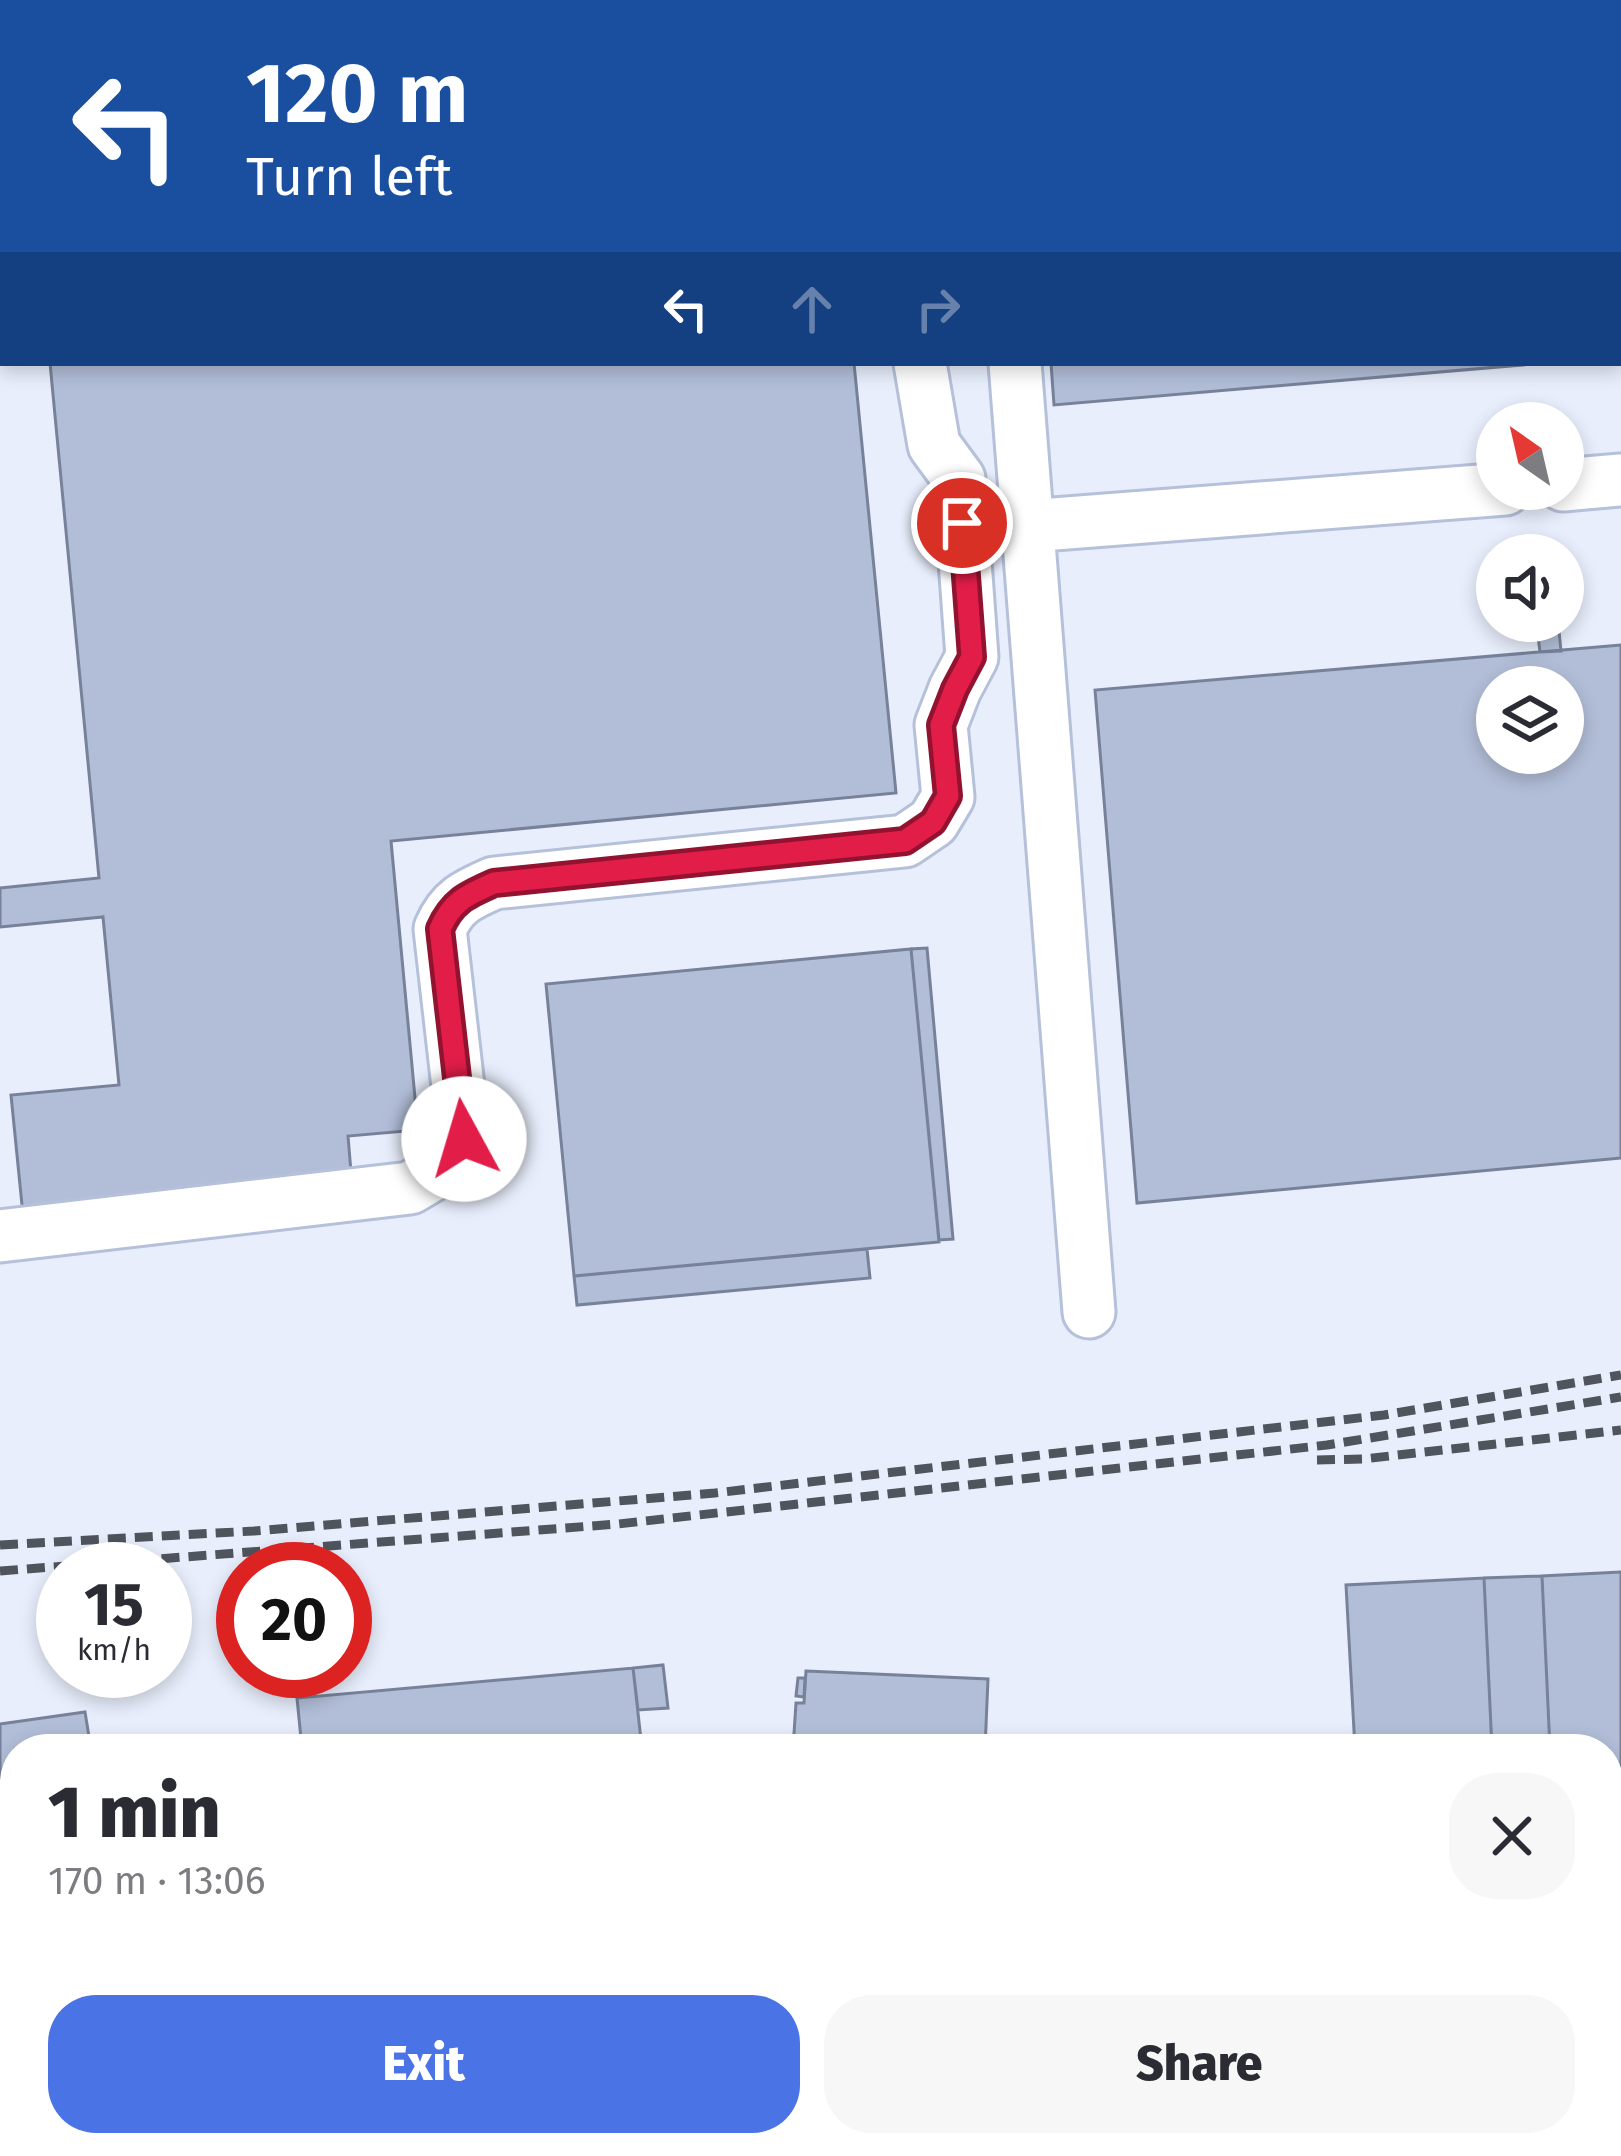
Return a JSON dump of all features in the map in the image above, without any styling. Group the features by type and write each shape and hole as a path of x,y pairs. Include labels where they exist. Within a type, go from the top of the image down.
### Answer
{"street":[{"path":"0,1236 410,1188 454,1162 464,1139 440,929 448,911 466,896 494,883 905,841 933,822 948,796 941,725 972,657 959,478 934,445 921,366"},
{"path":"1015,366 1089,1312"},
{"path":"1584,483 1621,480"},
{"path":"1028,526 1476,491"}],"shaded area":[{"path":"0,366 1621,366 1621,1734 0,1734"}],"building":[{"path":"50,366 854,366 896,793 391,841 418,1130 348,1136 352,1184 23,1215 11,1095 119,1085 103,917 0,927 0,888 99,878"},
{"path":"1051,366 1510,366 1054,405"},
{"path":"1539,642 1560,642 1561,651 1540,652"},
{"path":"1621,645 1621,1158 1137,1203 1095,690"},
{"path":"927,948 953,1239 939,1240 911,949"},
{"path":"911,949 939,1242 574,1276 546,984"},
{"path":"867,1249 870,1278 577,1305 574,1276"},
{"path":"1621,1572 1621,1734 1549,1734 1542,1576"},
{"path":"1542,1576 1549,1734 1491,1734 1484,1578"},
{"path":"1484,1578 1491,1734 1354,1734 1346,1585"},
{"path":"663,1665 668,1708 638,1710 633,1668"},
{"path":"633,1668 640,1734 301,1734 297,1698 372,1698 372,1691"},
{"path":"806,1671 988,1679 986,1734 794,1734 796,1703 804,1703"},
{"path":"798,1678 805,1678 804,1697 796,1696"},
{"path":"85,1712 89,1734 0,1734 0,1724"}],"railway":[{"path":"0,1545 254,1531 715,1493 1384,1415 1621,1375"},
{"path":"0,1571 618,1524 1327,1445 1621,1397"},
{"path":"1317,1460 1621,1430"}],"route":[{"path":"464,1139 440,929 448,911 466,896 494,883 905,841 933,822 948,796 941,725 972,657 962,523"}]}
